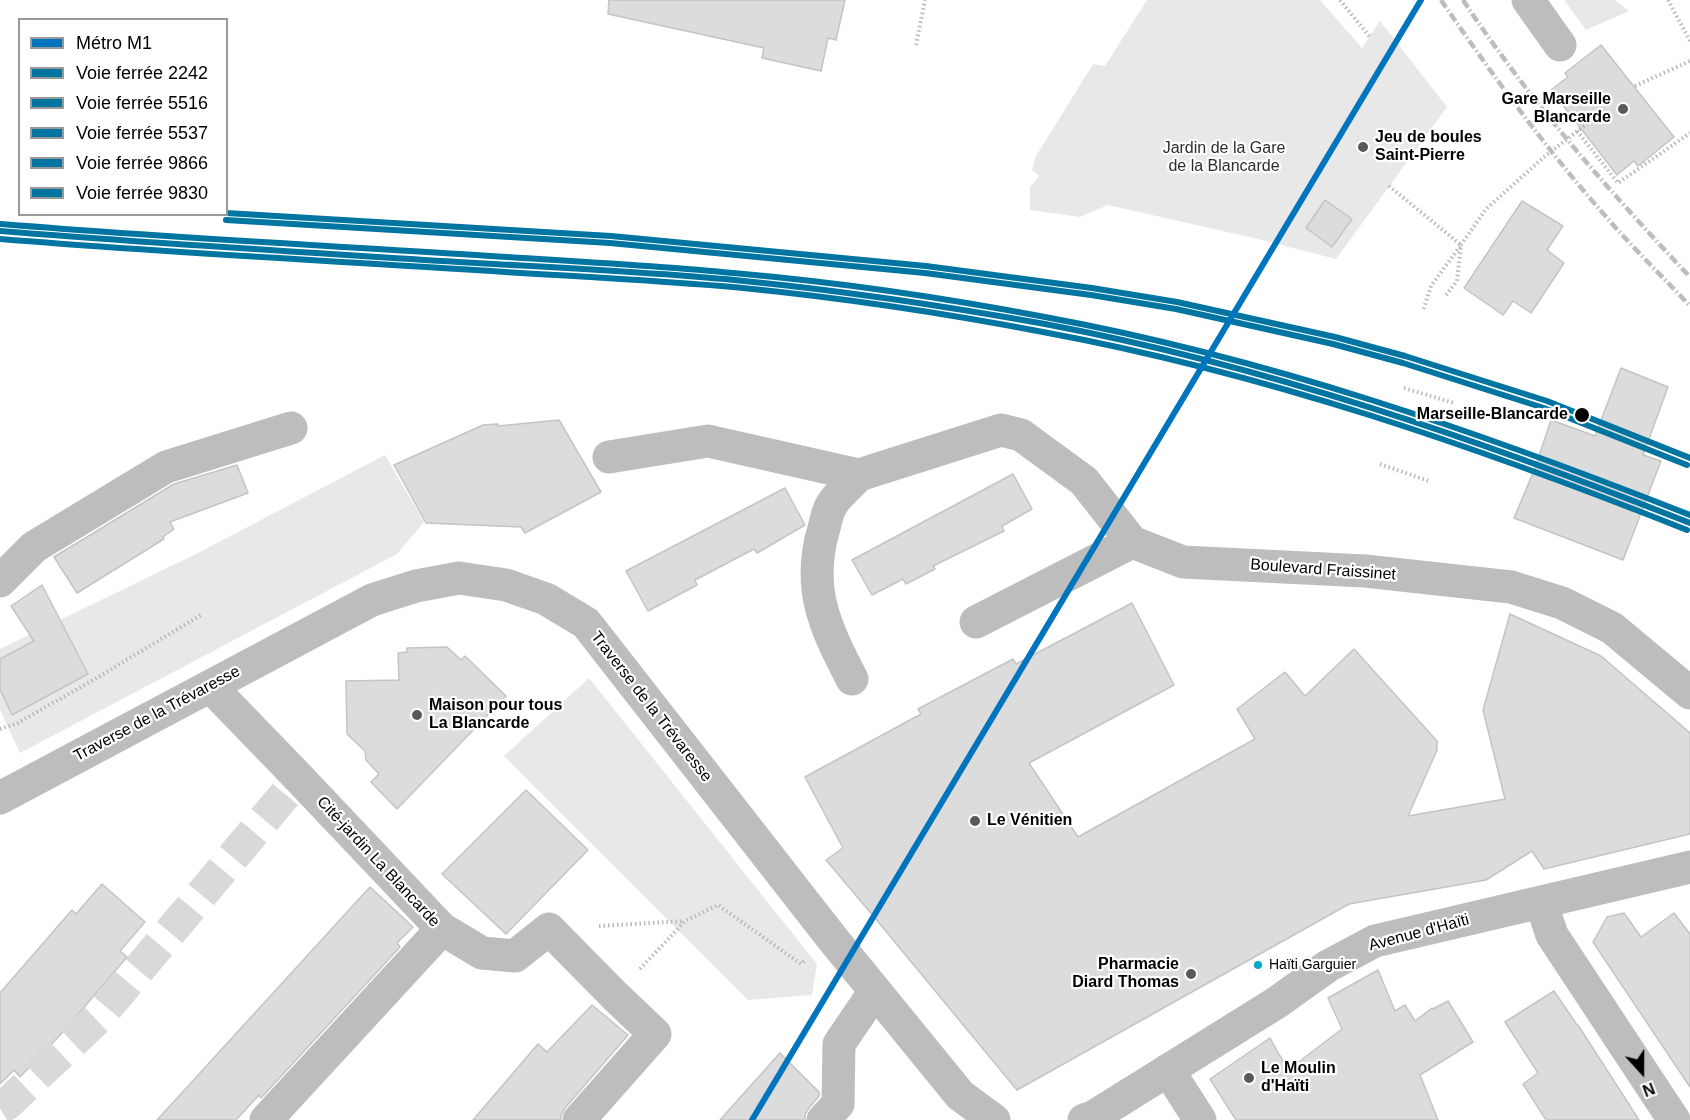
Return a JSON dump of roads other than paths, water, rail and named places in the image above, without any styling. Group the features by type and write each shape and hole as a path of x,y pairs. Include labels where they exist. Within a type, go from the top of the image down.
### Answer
{"street":[{"path":"1528,0 1560,45"},
{"path":"0,581 34,547 166,467 291,428"},
{"path":"852,679 832,640 818,601 816,572 818,549 831,505 859,475 1000,430 1021,435 1084,481 1132,542 976,622"},
{"path":"609,457 708,441 859,475"},
{"name":"Boulevard Fraissinet","path":"1132,542 1183,562 1365,571 1511,587 1562,603 1612,628 1690,693"},
{"name":"Traverse de la Trévaresse","path":"0,798 372,600 416,586 459,579 506,585 546,599 586,623 832,938 960,1095 994,1120"},
{"name":"Cité-jardin La Blancarde","path":"210,686 442,929 266,1120"},
{"name":"Avenue d'Haïti","path":"1084,1120 1093,1117 1276,1003 1328,966 1375,941 1690,867"},
{"path":"1541,902 1552,935 1674,1120"},
{"path":"442,929 482,953 514,956 549,929 655,1034 579,1120"},
{"path":"823,1120 838,1104 839,1044 875,991"},
{"path":"1168,1070 1200,1120"}],"tunnel":[{"path":"0,1108 98,1018 299,778"}],"railway":[{"path":"1441,0 1563,166 1618,230 1690,306"},
{"path":"1463,0 1542,109 1629,211 1690,277"}],"metro line":[{"name":"M1","path":"752,1120 1421,0"}],"rail line":[{"name":"5537","path":"228,213 611,236 926,266 1177,302 1335,337 1405,356 1547,401 1690,458"},
{"name":"9830","path":"226,220 610,243 925,273 1176,309 1333,344 1403,363 1544,408 1687,465"},
{"name":"9866","path":"1,224 677,268 820,282 970,304 1128,334 1291,376 1452,427 1690,515"},
{"name":"2242","path":"0,231 711,278 857,294 1007,317 1128,341 1210,361 1372,408 1532,463 1690,523"},
{"name":"5516","path":"0,239 710,285 818,296 968,319 1126,349 1289,391 1450,442 1687,530"}],"place":[{"name":"Gare Marseille Blancarde","path":"1623,109"},
{"name":"Jeu de boules Saint-Pierre","path":"1363,147"},
{"name":"Marseille-Blancarde","path":"1582,415"},
{"name":"Maison pour tous La Blancarde","path":"417,715"},
{"name":"Le Vénitien","path":"975,821"},
{"name":"Haïti Garguier","path":"1258,965"},
{"name":"Pharmacie Diard Thomas","path":"1191,974"},
{"name":"Le Moulin d'Haïti","path":"1249,1078"}],"park label":[{"name":"Jardin de la Gare de la Blancarde","path":"1224,158"}]}
